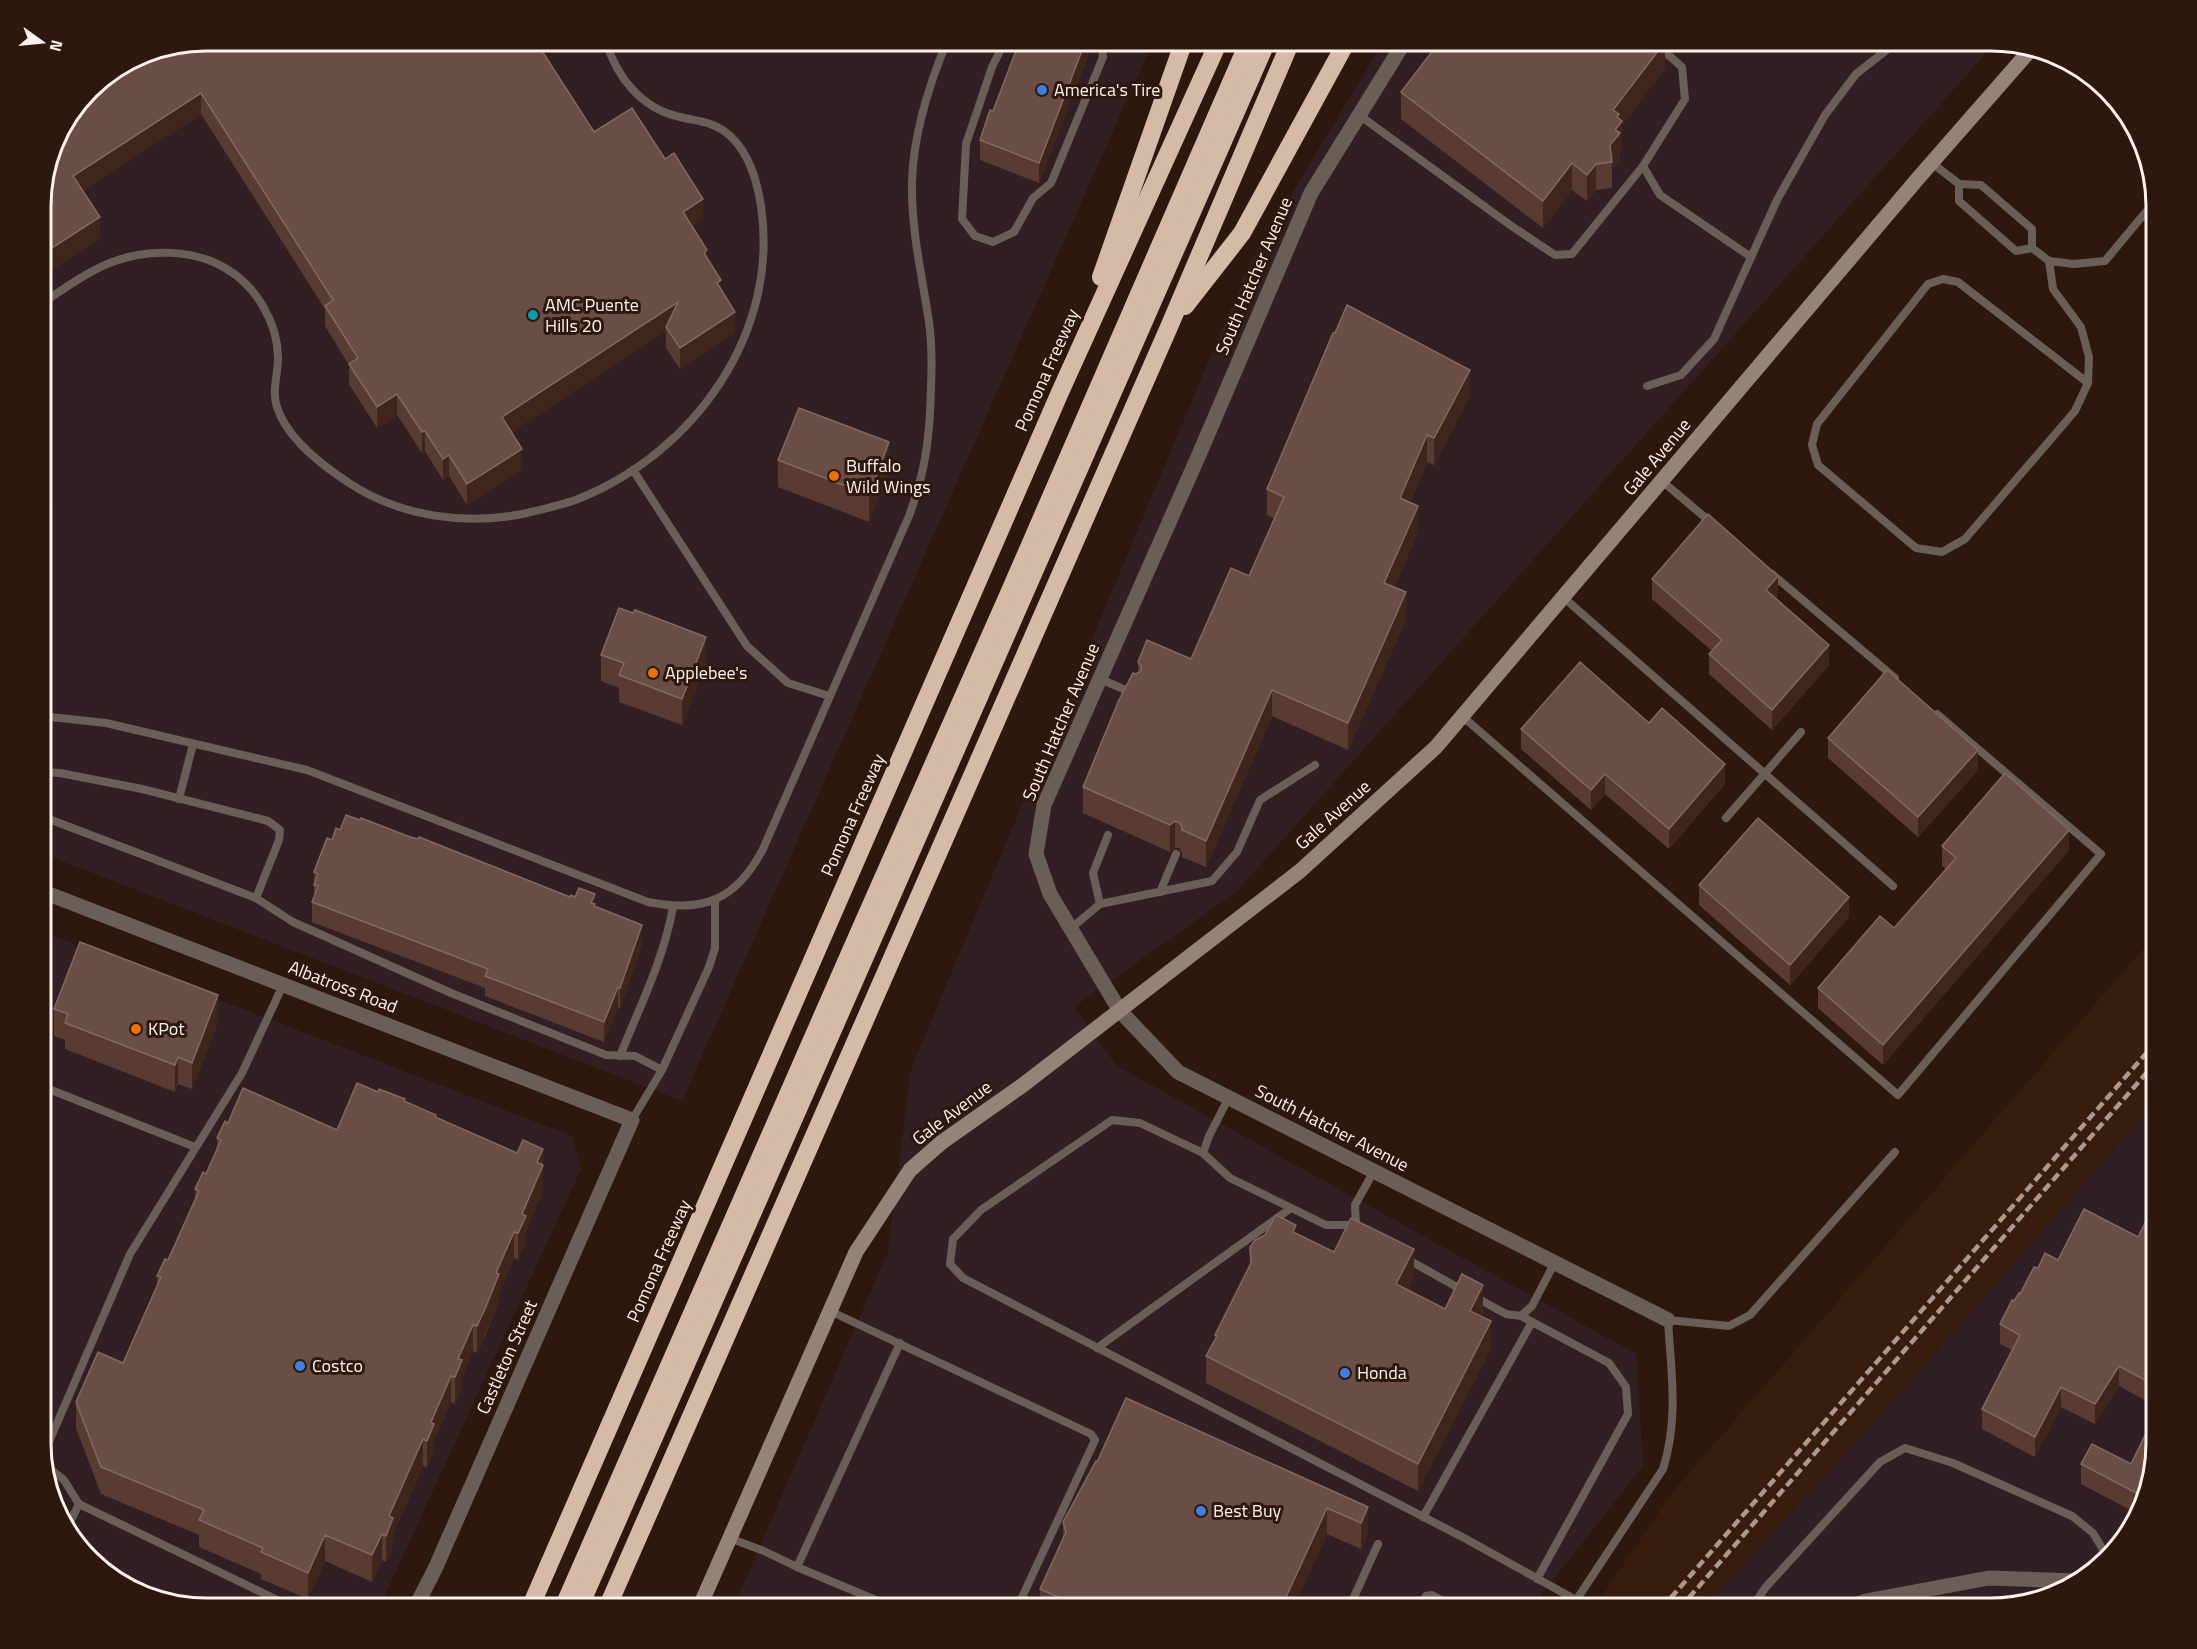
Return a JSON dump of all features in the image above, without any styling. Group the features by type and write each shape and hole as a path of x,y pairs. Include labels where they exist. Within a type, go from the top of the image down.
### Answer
{"highway":[{"path":"1061,390 1180,51"},
{"name":"Pomona Freeway","path":"534,1598 1061,390 1214,51"},
{"path":"567,1598 1007,598 1244,51"},
{"path":"583,1598 1262,51"},
{"path":"611,1598 1169,327 1286,51"},
{"path":"1169,327 1242,233 1341,51"}],"main road":[{"name":"Gale Avenue","path":"703,1598 856,1252 910,1170 942,1142 1023,1085 1300,871 1436,747 1932,162 2026,55"}],"street":[{"name":"South Hatcher Avenue","path":"1398,51 1311,193 1198,457 1044,805 1036,854 1050,894 1120,1011 1179,1072 1668,1320"},
{"name":"Albatross Road","path":"51,895 632,1120"},
{"name":"Castleton Street","path":"419,1598 435,1569 632,1120"},
{"path":"1882,1598 1989,1578 2063,1581"}],"lane":[{"path":"51,298 91,272 114,261 136,256 177,253 211,261 226,268 244,282 259,299 269,318 277,339 276,404 282,419 311,453 347,482 399,508 454,518 480,519 513,516 578,499 633,470 660,451 702,408 732,364 754,316 764,263 761,205 754,176 737,143 723,130 704,121 677,117 640,98 622,78 609,51"},
{"path":"51,717 106,723 268,760 324,776 648,902 673,907 699,906 715,900 736,886 753,868 918,491 930,440 932,357 930,325 915,240 912,181 919,127 943,51"},
{"path":"1000,51 966,144 962,219 975,236 993,242 1014,232 1033,198 1051,183 1104,57 1103,51"},
{"path":"1359,115 1555,255 1572,254 1643,166 1685,99 1682,67 1664,51"},
{"path":"1647,386 1681,375 1714,339 1777,200 1825,115 1856,74 1884,51"},
{"path":"1932,162 1959,184 1981,185 2032,229 2032,248"},
{"path":"1643,166 1660,195 1751,257"},
{"path":"1959,184 1959,201 2016,251 2032,248 2049,261 2074,264 2104,261 2146,213"},
{"path":"2049,261 2053,289 2081,327 2089,357 2088,383 2075,411 1965,539 1942,552 1917,548 1818,465 1812,445 1817,424 1928,284 1943,279 1958,282 2088,383"},
{"path":"633,470 747,646 788,683 830,696"},
{"path":"1662,481 1723,533"},
{"path":"1767,570 1901,684"},
{"path":"1563,597 1893,886"},
{"path":"1100,679 1135,694"},
{"path":"1462,716 1898,1095 2101,854 1928,707"},
{"path":"1726,818 1801,732"},
{"path":"180,799 194,744"},
{"path":"1070,929 1100,904 1212,881 1237,852 1260,800 1315,765"},
{"path":"51,773 180,799 268,821 280,830 279,840 256,897"},
{"path":"51,820 256,897 293,921 451,993 606,1055 635,1056 662,1070"},
{"path":"1100,904 1093,873 1108,835"},
{"path":"1160,892 1176,854"},
{"path":"632,1120 662,1070 712,957 716,927 715,900"},
{"path":"620,1056 662,952 673,907"},
{"path":"51,1437 130,1254 242,1073 283,985"},
{"path":"51,1090 195,1147"},
{"path":"1203,1153 1229,1097"},
{"path":"1371,1239 1356,1225 1326,1225 1230,1178 1203,1153 1140,1123 1112,1120 981,1210 953,1239 950,1264 963,1278 1423,1516 1572,1598"},
{"path":"1577,1598 1663,1469 1671,1446 1674,1415 1668,1320 1729,1326 1750,1315 1895,1152"},
{"path":"1356,1225 1356,1205 1374,1171"},
{"path":"1097,1348 1292,1208"},
{"path":"1392,1251 1506,1314 1521,1316 1609,1363 1626,1387 1628,1414 1537,1579"},
{"path":"1521,1316 1532,1306 1555,1262"},
{"path":"830,1311 1091,1434 1095,1440 1022,1598"},
{"path":"1423,1516 1532,1322"},
{"path":"797,1567 900,1343"},
{"path":"1759,1598 1880,1462 1905,1448 1953,1463 2072,1516 2093,1533 2104,1549"},
{"path":"54,1472 64,1480 79,1504 273,1598"},
{"path":"71,1519 79,1504"},
{"path":"729,1538 871,1598"},
{"path":"1354,1598 1378,1544"}],"shaded area":[{"path":"196,51 1149,51 682,1101 51,857 53,184"},
{"path":"1378,51 1988,51 1236,892 1074,1007 1117,1066 1636,1354 1643,1466 1539,1598 737,1598 888,1252 911,1069 1250,263"},
{"path":"51,935 572,1136 581,1169 384,1598 206,1598 166,1593 128,1577 112,1566 96,1553 77,1529 59,1493 51,1453"},
{"path":"2146,946 2146,1112 1899,1394 1713,1598 1601,1598 1671,1494"},
{"path":"2146,1112 2146,1453 2138,1493 2130,1512 2101,1553 2060,1582 2041,1590 2011,1597 1713,1598 1899,1394"}],"building":[{"path":"196,51 542,51 594,132 632,108 665,159 674,153 703,199 683,212 707,250 704,253 721,280 717,283 735,312 680,348 666,327 678,302 502,417 522,449 467,484 449,455 443,459 425,431 422,432 397,394 377,407 349,364 358,358 325,306 333,300 201,93 73,176 100,217 51,249 51,196 56,166 63,146 77,120 104,89 128,72 156,59"},
{"name":"America's Tire","path":"1016,51 1082,51 1039,163 980,140 990,110 993,111"},
{"path":"1433,51 1658,51 1613,110 1619,114 1617,117 1622,121 1615,130 1620,133 1610,145 1612,162 1596,164 1587,175 1572,163 1543,201 1401,92"},
{"path":"1347,305 1470,370 1434,438 1427,435 1400,498 1418,506 1384,583 1406,592 1348,723 1272,690 1206,841 1182,830 1179,822 1175,821 1170,825 1083,787 1119,700 1133,673 1141,671 1138,662 1147,640 1191,659 1231,568 1249,576 1284,497 1267,489"},
{"path":"799,408 889,442 869,495 778,460"},
{"path":"1708,514 1778,576 1766,590 1829,645 1772,710 1709,654 1722,640 1652,579"},
{"path":"619,608 633,613 635,610 706,637 682,699 619,675 624,663 601,655"},
{"path":"1580,662 1649,723 1662,708 1725,764 1669,829 1605,774 1591,790 1521,729"},
{"path":"1887,670 1978,750 1918,817 1828,738"},
{"path":"2005,773 2069,830 1883,1045 1818,988 1880,916 1894,928 1956,858 1942,846"},
{"path":"346,815 360,820 361,818 410,837 418,839 419,837 570,897 571,895 575,897 579,888 595,894 591,903 595,904 594,906 642,925 620,988 618,987 604,1022 485,976 488,969 312,902 318,886 314,885 318,874 314,872 327,838 332,840 336,828 340,830"},
{"path":"1758,818 1849,897 1790,965 1699,885"},
{"name":"KPot","path":"80,942 218,995 192,1063 178,1057 175,1065 65,1023 68,1014 54,1009"},
{"name":"Costco","path":"357,1083 378,1092 379,1089 405,1099 404,1101 436,1115 435,1117 517,1153 523,1140 543,1149 537,1162 543,1165 522,1214 526,1216 518,1233 514,1232 496,1273 499,1274 485,1309 477,1326 473,1325 458,1359 462,1360 455,1377 451,1376 431,1422 434,1424 427,1441 423,1439 389,1516 393,1518 386,1536 382,1534 372,1555 325,1535 308,1573 261,1552 263,1548 199,1520 204,1510 101,1467 76,1402 98,1352 123,1363 161,1277 157,1276 165,1259 168,1260 199,1191 195,1189 203,1172 206,1174 221,1140 217,1138 225,1121 228,1123 243,1088 337,1130"},
{"path":"2084,1209 2138,1237 2146,1221 2146,1381 2119,1366 2095,1404 2061,1387 2035,1437 1982,1409 2020,1335 2000,1324 2012,1300 2014,1301 2020,1294 2034,1267 2038,1268 2045,1253 2058,1260"},
{"name":"Honda","path":"1276,1215 1296,1225 1293,1232 1334,1252 1351,1218 1414,1249 1396,1284 1445,1309 1462,1274 1483,1285 1470,1311 1491,1321 1418,1464 1206,1356 1251,1263 1250,1247 1255,1240 1265,1235"},
{"name":"Best Buy","path":"1126,1398 1368,1507 1361,1523 1327,1508 1286,1598 1060,1598 1040,1589 1066,1532 1063,1522 1097,1462"},
{"path":"2146,1433 2146,1453 2138,1494 2081,1464 2092,1444 2131,1464"}],"railway":[{"path":"1671,1598 2146,1053"},
{"path":"1689,1598 2146,1073"}],"place":[{"name":"America's Tire","path":"1042,90"},
{"name":"AMC Puente Hills 20","path":"533,315"},
{"name":"Buffalo Wild Wings","path":"834,476"},
{"name":"Applebee's","path":"653,673"},
{"name":"KPot","path":"136,1029"},
{"name":"Costco","path":"300,1366"},
{"name":"Honda","path":"1345,1373"},
{"name":"Best Buy","path":"1201,1511"}]}
